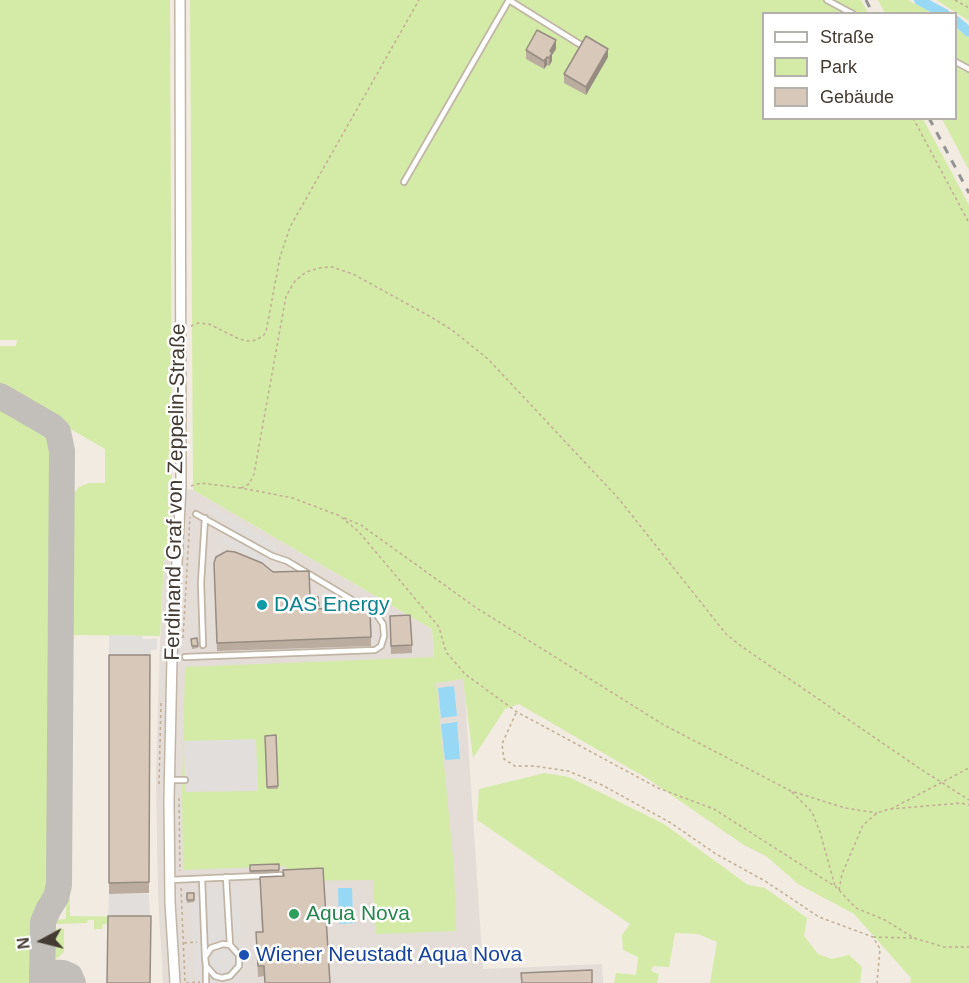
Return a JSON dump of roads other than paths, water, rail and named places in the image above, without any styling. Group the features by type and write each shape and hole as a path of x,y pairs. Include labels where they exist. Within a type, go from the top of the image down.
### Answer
{"street":[{"name":"Ferdinand Graf von Zeppelin-Straße","path":"175,983 170,880 170,780 172,658 181,486 180,0"}],"lane":[{"path":"404,182 509,0 581,45"},
{"path":"827,0 849,12"},
{"path":"185,657 375,650 381,646 384,636 383,624 377,615 287,561 272,556 196,514"},
{"path":"203,645 201,583 205,518"},
{"path":"170,780 185,780"},
{"path":"170,880 280,875"},
{"path":"206,966 214,976 222,978 230,976 239,966 239,956 230,945 226,877"},
{"path":"202,879 206,982"},
{"path":"205,957 216,945 230,945"},
{"path":"230,976 231,983"}],"water":[{"path":"454,686 457,716 441,718 438,688"},
{"path":"457,722 460,759 445,760 441,724"},
{"path":"338,888 352,888 353,917 356,923 339,924"}],"waterway":[{"path":"919,0 941,12"},
{"path":"957,22 969,32"}],"railway":[{"path":"866,0 872,12"},
{"path":"930,120 969,193"}],"place":[{"name":"DAS Energy","path":"262,605"},
{"name":"Aqua Nova","path":"294,914"},
{"name":"Wiener Neustadt Aqua Nova","path":"244,955"}]}
